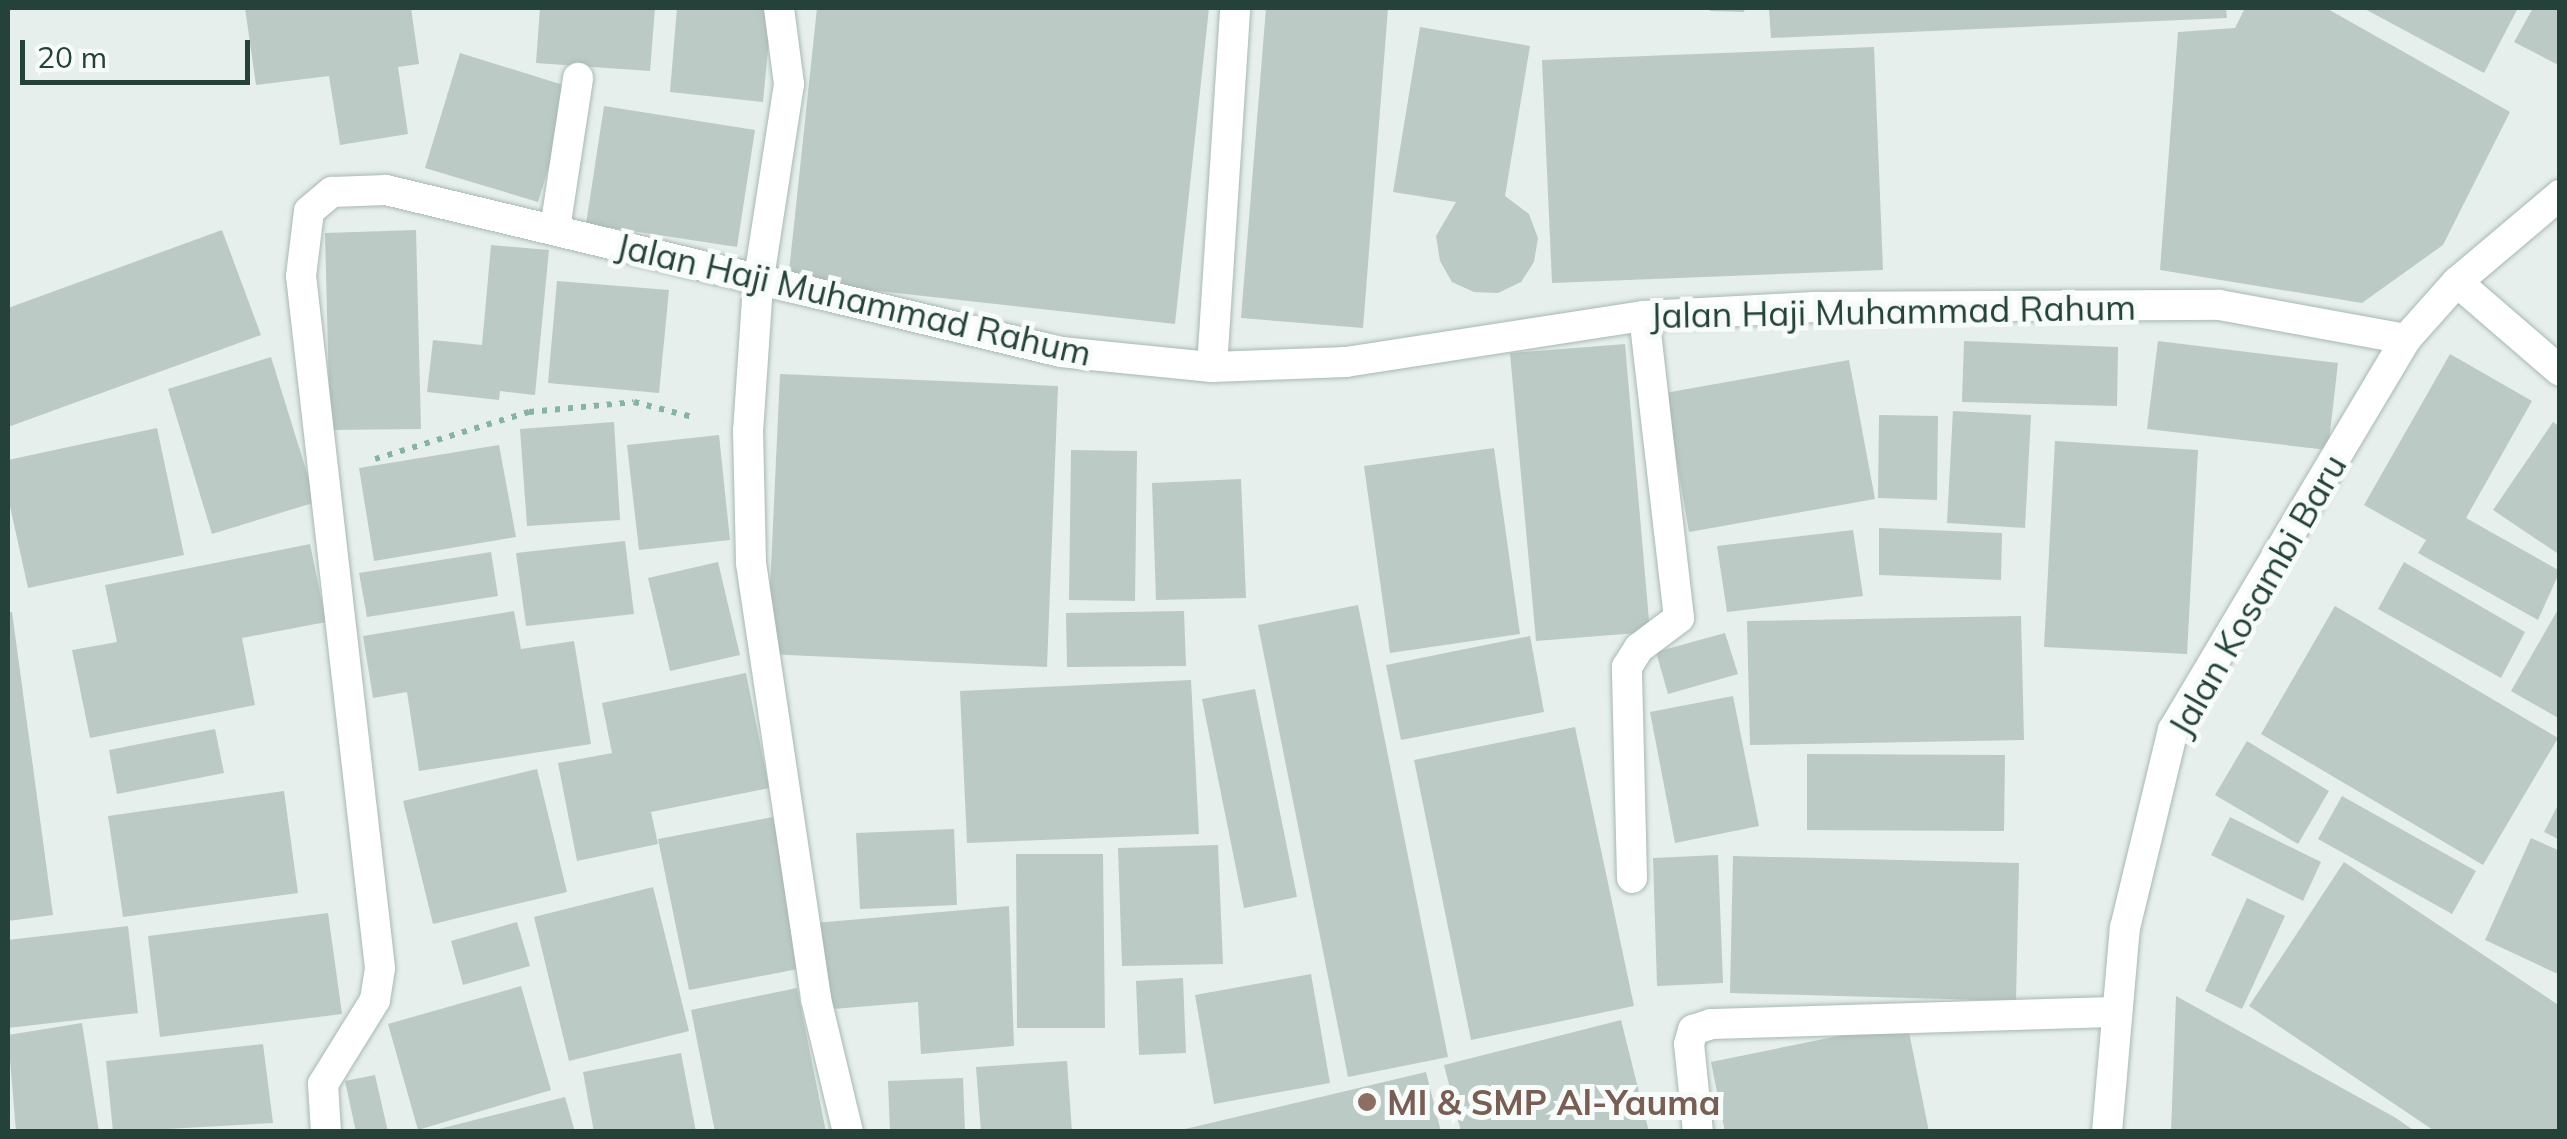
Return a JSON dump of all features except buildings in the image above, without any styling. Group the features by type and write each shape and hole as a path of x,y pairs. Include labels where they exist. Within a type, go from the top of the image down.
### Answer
{"street":[{"path":"778,8 789,84 758,284 748,430 758,628 794,820 816,998 848,1132"},
{"path":"1212,367 1235,8"},
{"path":"555,230 578,78"},
{"name":"Jalan Haji Muhammad Rahum","path":"326,1132 323,1084 375,1000 380,968 301,276 309,211 332,192 358,187 555,230 758,284 1061,352 1212,367 1346,362 1644,316 1814,307 2219,304 2406,339"},
{"name":"Jalan Kosambi Baru","path":"2107,1132 2115,1012 2129,910 2173,730 2406,339 2457,282 2560,195"},
{"path":"2457,282 2560,371"},
{"path":"1632,878 1628,666 1639,648 1679,618 1644,316"},
{"path":"1698,1132 1693,1030 1711,1024 2115,1012"}],"path":[{"path":"322,475 529,412 634,402 748,430"}],"place":[{"name":"MI & SMP Al-Yauma","path":"1367,1102"}]}
